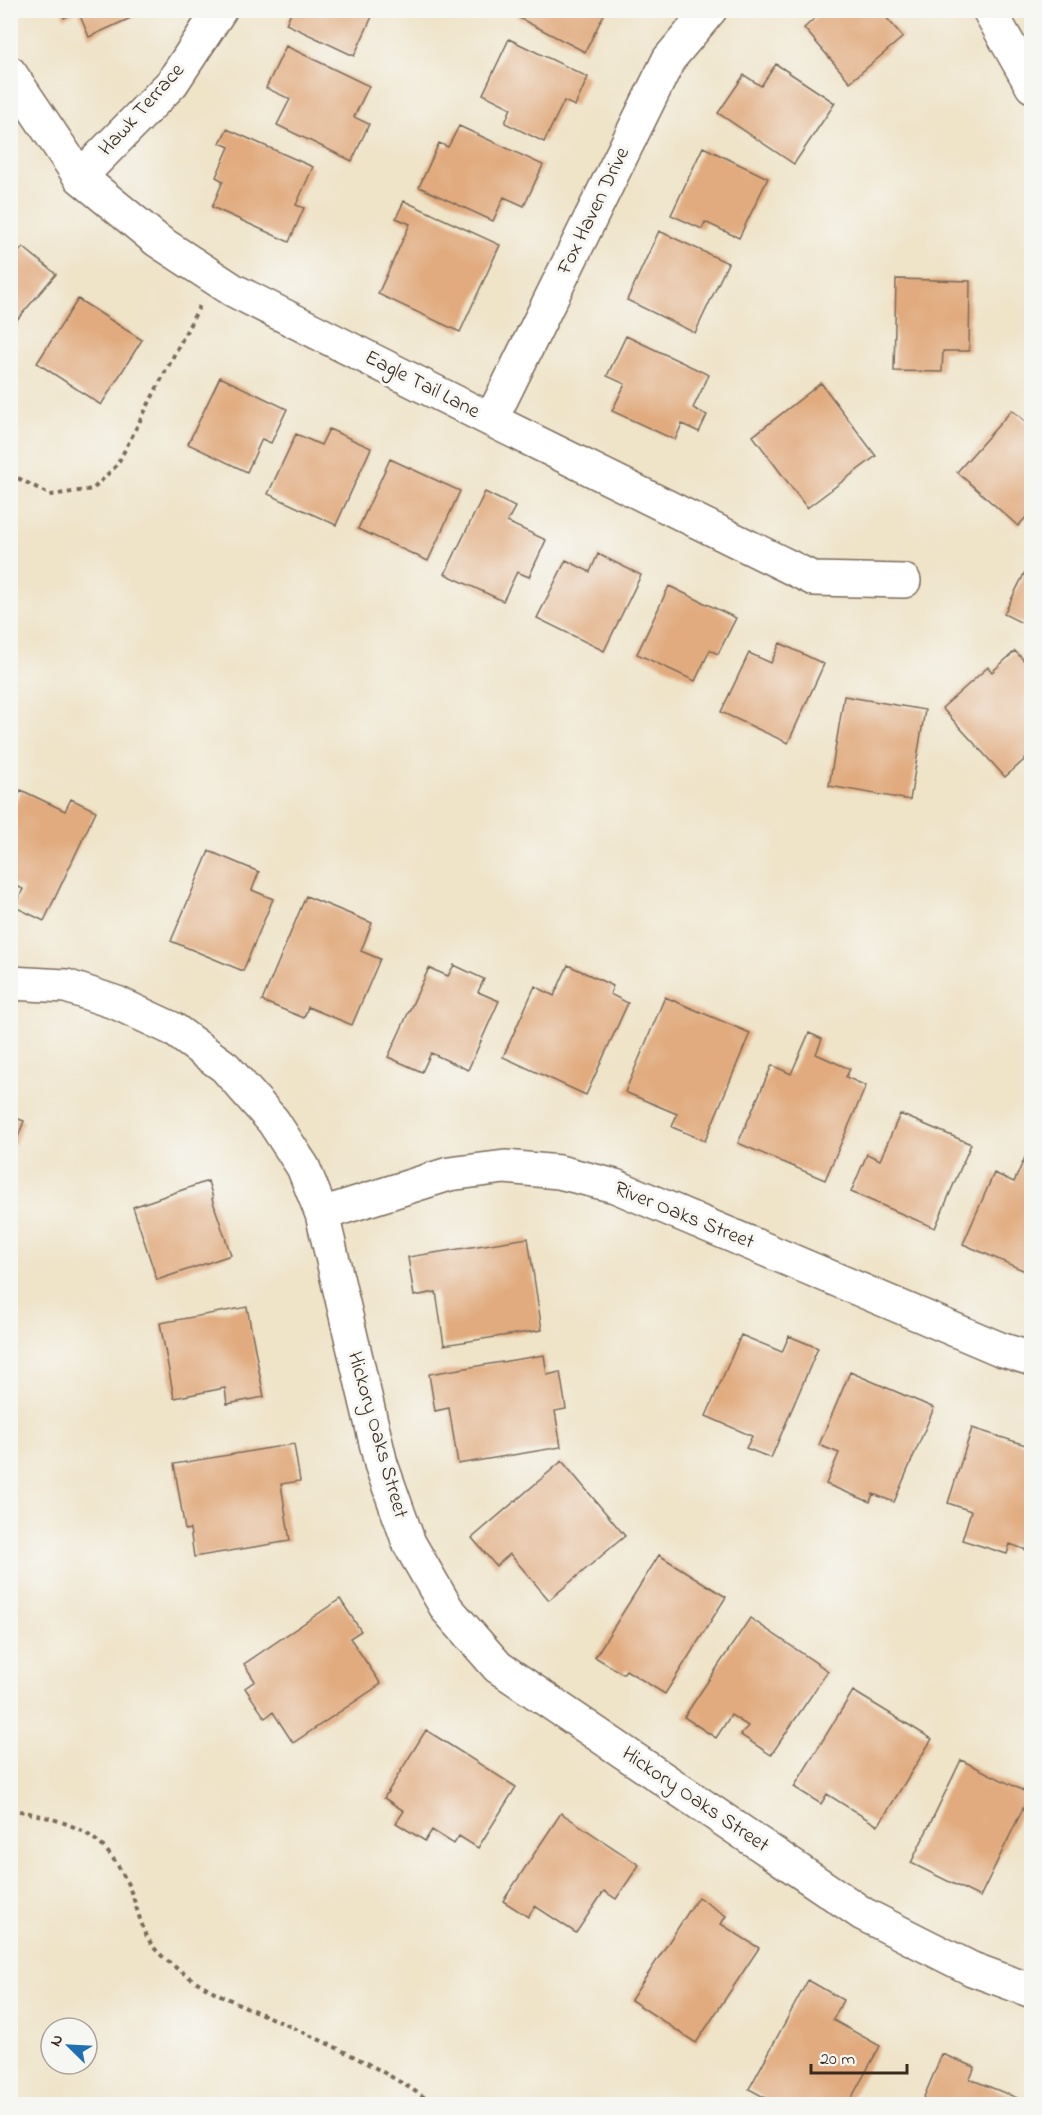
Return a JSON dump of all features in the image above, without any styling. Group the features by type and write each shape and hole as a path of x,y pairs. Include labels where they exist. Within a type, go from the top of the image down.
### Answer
{"street":[{"name":"Hawk Terrace","path":"80,177 172,83 220,10"},
{"name":"Fox Haven Drive","path":"490,420 669,58 710,10"},
{"path":"989,10 1032,86"},
{"name":"Eagle Tail Lane","path":"10,73 80,177 158,242 233,290 490,420 814,579 904,581"},
{"name":"Hickory Oaks Street","path":"10,983 66,986 117,1003 173,1029 225,1067 273,1121 303,1167 322,1214 381,1464 409,1543 447,1609 498,1667 863,1914 972,1969 1032,1991"},
{"name":"River Oaks Street","path":"322,1214 449,1174 505,1167 559,1172 615,1186 990,1345 1032,1359"}],"path":[{"path":"10,474 51,495 93,489 117,465 214,277"},
{"path":"10,1809 62,1820 83,1830 103,1846 126,1879 146,1938 162,1956 188,1976 211,1992 341,2050 434,2104"}],"building":[{"path":"61,10 148,10 89,37 78,11 64,18"},
{"path":"292,10 375,10 354,56 286,24"},
{"path":"521,10 606,10 585,52 517,17"},
{"path":"824,10 880,10 903,37 850,82 804,28"},
{"path":"509,39 588,77 575,106 564,101 544,142 505,123 511,108 483,94"},
{"path":"286,46 369,86 354,117 369,124 352,161 277,125 290,99 266,88"},
{"path":"776,64 835,103 794,164 718,113 744,75 761,86"},
{"path":"459,126 543,165 524,206 504,197 493,221 419,187 439,143 448,147"},
{"path":"227,129 313,167 296,205 304,208 289,242 212,207 223,181 216,177 229,147 220,143"},
{"path":"703,147 768,178 739,238 705,222 702,229 671,215"},
{"path":"404,201 500,245 460,332 378,294 410,224 396,218"},
{"path":"659,231 728,263 695,333 627,300"},
{"path":"23,247 56,274 10,328 10,262"},
{"path":"896,279 970,281 969,351 943,351 942,372 894,371"},
{"path":"78,299 142,340 101,405 37,363"},
{"path":"626,336 709,375 693,408 707,415 699,432 682,424 675,440 612,411 625,384 607,376"},
{"path":"220,377 287,409 271,443 262,439 247,472 188,444"},
{"path":"821,383 876,456 807,508 753,436"},
{"path":"1012,410 1032,427 1032,511 1018,526 957,472"},
{"path":"329,429 371,448 336,525 268,494 296,434 321,445"},
{"path":"390,459 460,491 428,561 358,529"},
{"path":"485,492 515,507 507,522 546,540 529,577 517,572 503,601 445,574"},
{"path":"598,554 641,575 604,651 537,618 566,560 590,572"},
{"path":"1032,558 1032,628 1004,614"},
{"path":"669,586 736,618 718,654 710,650 695,681 637,654"},
{"path":"780,643 824,664 788,743 721,712 749,653 771,663"},
{"path":"1015,651 1032,669 1032,753 1005,777 942,708 988,667 992,672"},
{"path":"844,696 925,710 910,800 829,786"},
{"path":"21,790 65,811 71,799 96,811 44,921 15,907 23,889 10,883 10,813"},
{"path":"209,851 259,872 252,890 273,899 243,971 171,941"},
{"path":"306,896 372,923 361,951 380,959 352,1025 308,1007 304,1018 262,1001"},
{"path":"454,965 484,979 478,992 499,1001 468,1070 431,1053 422,1072 388,1057 429,968 448,976"},
{"path":"568,965 613,986 610,994 628,1003 586,1095 503,1057 535,986 554,996"},
{"path":"665,997 750,1033 705,1141 672,1127 677,1114 625,1092"},
{"path":"809,1033 822,1039 816,1054 850,1069 846,1077 866,1086 825,1180 738,1143 772,1065 791,1074"},
{"path":"900,1114 971,1144 935,1228 851,1192 867,1154 880,1160"},
{"path":"10,1116 24,1121 15,1145 10,1143"},
{"path":"1027,1153 1032,1155 1032,1274 963,1244 994,1173 1014,1182"},
{"path":"208,1181 231,1255 157,1280 133,1207"},
{"path":"528,1238 542,1330 444,1345 436,1292 414,1296 408,1257"},
{"path":"247,1307 264,1397 227,1404 225,1388 174,1398 160,1323"},
{"path":"741,1335 782,1352 789,1336 818,1348 771,1458 746,1448 752,1436 706,1416"},
{"path":"544,1355 547,1375 560,1372 566,1409 555,1411 561,1447 458,1464 449,1408 435,1411 429,1374"},
{"path":"850,1372 934,1408 894,1502 873,1494 870,1502 826,1484 839,1453 819,1445"},
{"path":"972,1428 1032,1447 1032,1543 1029,1551 1010,1544 1007,1554 962,1540 971,1511 948,1503"},
{"path":"294,1444 300,1481 281,1484 290,1541 194,1557 190,1529 185,1530 174,1464"},
{"path":"562,1461 625,1536 549,1600 510,1554 496,1566 472,1538"},
{"path":"659,1555 726,1597 665,1694 626,1670 623,1674 595,1657"},
{"path":"340,1599 361,1631 350,1638 381,1684 293,1743 273,1712 265,1718 245,1688 255,1681 244,1664"},
{"path":"750,1618 828,1671 771,1755 741,1735 748,1726 731,1715 716,1738 684,1717"},
{"path":"853,1691 932,1739 878,1826 827,1794 821,1804 794,1787"},
{"path":"426,1730 516,1787 478,1848 459,1836 454,1844 432,1830 425,1841 396,1823 404,1811 384,1798"},
{"path":"961,1760 1030,1794 980,1897 911,1863"},
{"path":"561,1813 639,1865 616,1899 604,1891 576,1933 535,1906 528,1917 503,1901"},
{"path":"698,1897 726,1916 721,1924 759,1948 696,2043 631,2000"},
{"path":"808,1980 843,2000 833,2020 880,2046 848,2104 777,2104 749,2089"},
{"path":"942,2054 975,2067 970,2079 1025,2101 1023,2104 921,2104"}]}
